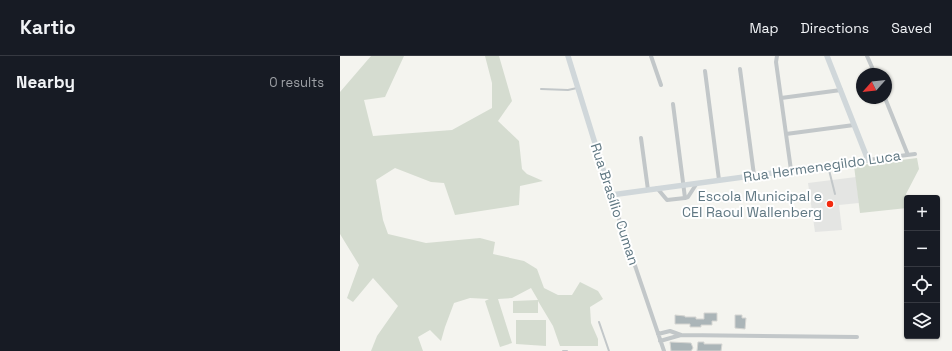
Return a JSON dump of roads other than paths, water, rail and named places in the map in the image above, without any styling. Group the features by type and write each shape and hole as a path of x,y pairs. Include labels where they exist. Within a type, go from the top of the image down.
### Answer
{"street":[{"name":"Rua Brasílio Cuman","path":"568,56 611,195 664,351"},
{"path":"651,56 661,84"},
{"path":"777,56 776,62 791,170"},
{"path":"827,56 868,160"},
{"path":"867,56 872,68"},
{"path":"740,69 754,175"},
{"path":"705,71 719,180"},
{"path":"781,98 841,90"},
{"path":"673,104 685,198"},
{"path":"887,104 908,155"},
{"path":"786,134 854,125"},
{"path":"641,138 648,190"},
{"name":"Rua Hermenegildo Luca","path":"611,195 915,154"},
{"path":"657,188 667,200 685,198 688,197 697,183"},
{"path":"658,334 670,331 681,335"},
{"path":"660,340 681,335 857,337"}],"lane":[{"path":"541,89 568,90 578,88"},
{"path":"828,166 835,194"},
{"path":"599,322 609,351"}],"place":[{"name":"Escola Municipal e CEI Raoul Wallenberg","path":"830,204"}]}
